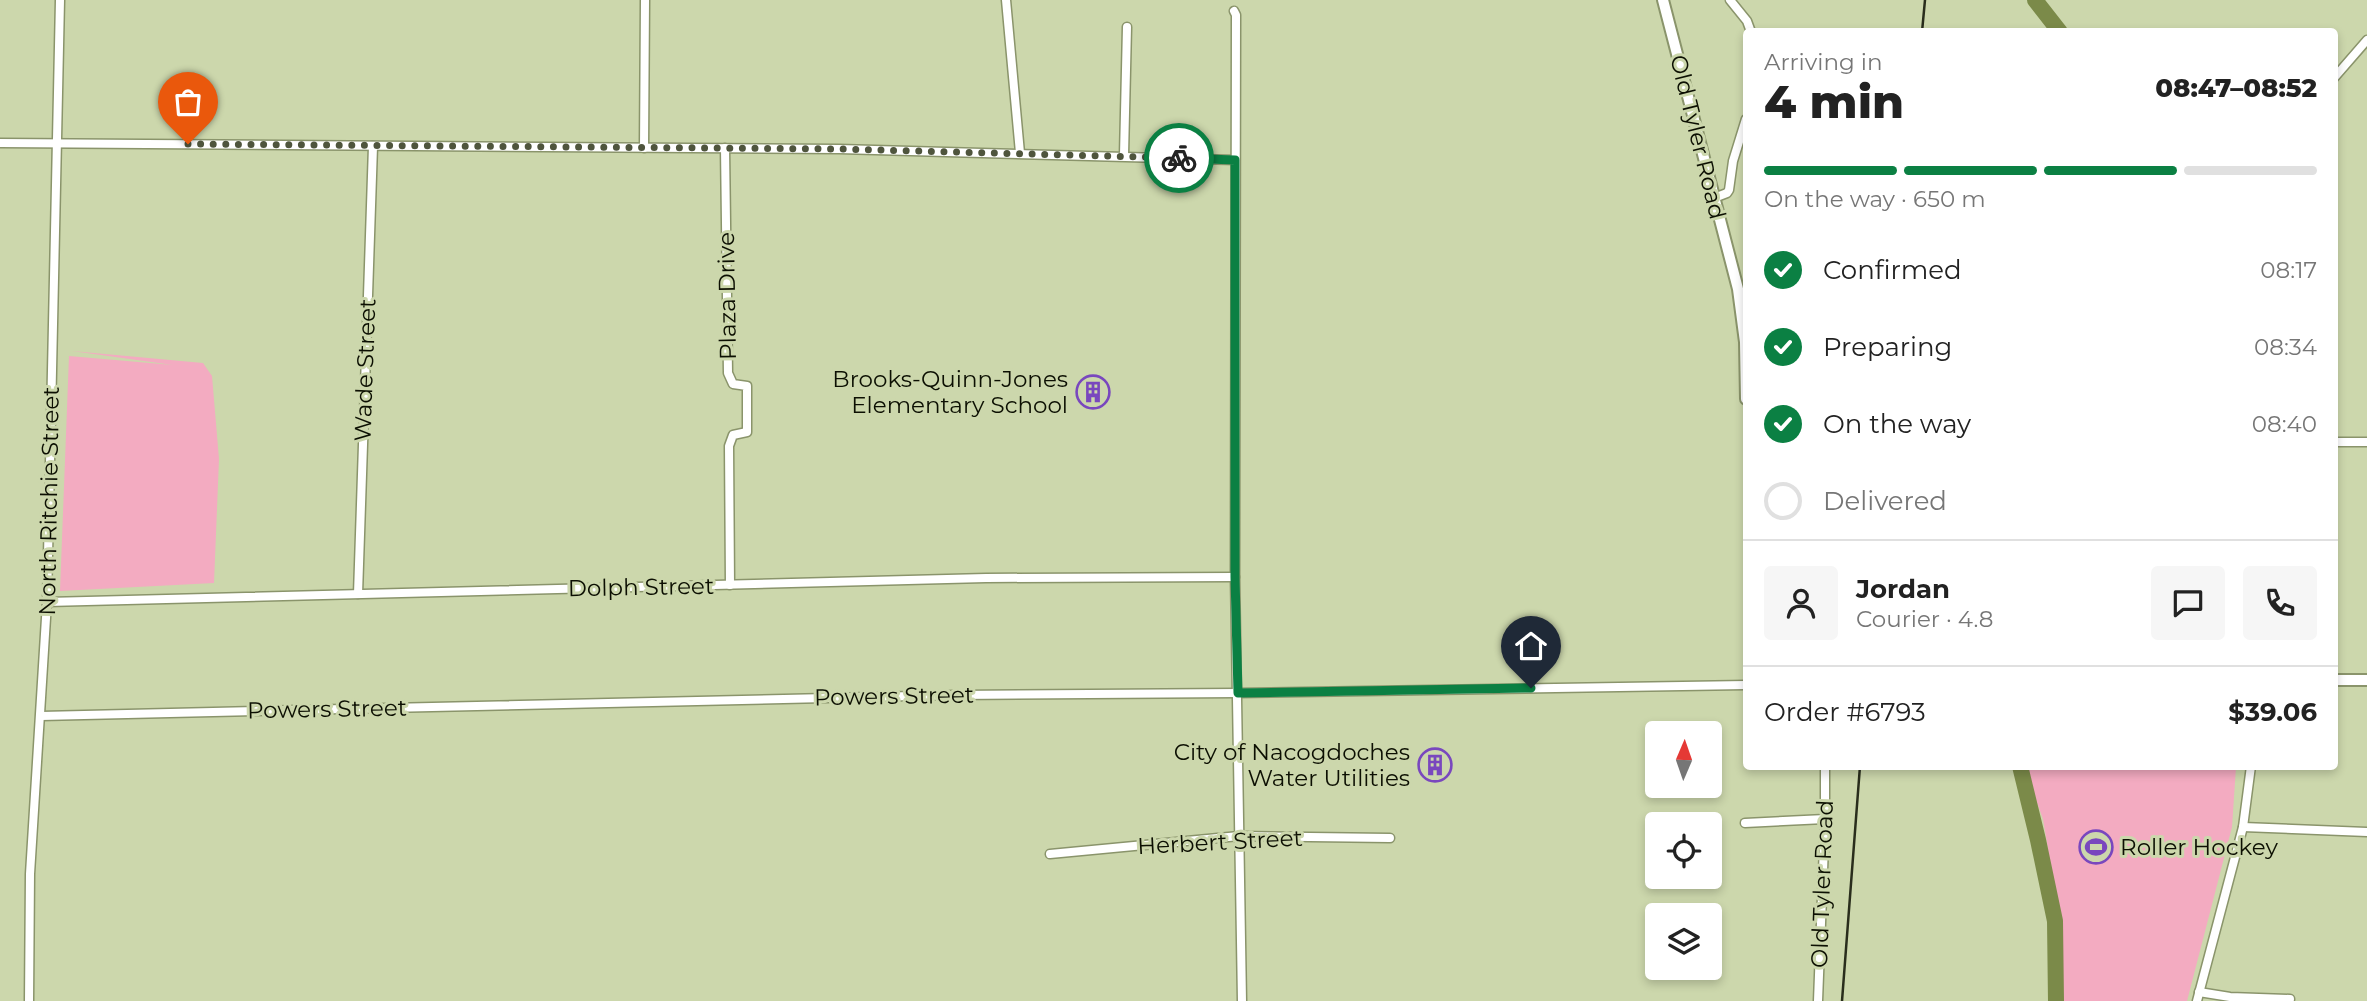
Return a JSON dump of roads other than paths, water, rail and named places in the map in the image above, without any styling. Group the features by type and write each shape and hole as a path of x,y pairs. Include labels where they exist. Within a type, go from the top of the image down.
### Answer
{"street":[{"name":"North Ritchie Street","path":"29,1001 30,874 47,602 60,0"},
{"path":"644,148 645,0"},
{"path":"1006,0 1020,153"},
{"name":"Old Tyler Road","path":"1663,0 1738,289 1743,327"},
{"path":"1730,0 1750,28"},
{"path":"1234,11 1235,577 1242,1001"},
{"path":"1124,155 1127,27"},
{"path":"2338,73 2367,40"},
{"path":"1714,198 1730,190 1733,161 1743,129"},
{"path":"0,144 725,148 1124,155 1235,160"},
{"name":"Wade Street","path":"358,594 373,146"},
{"name":"Plaza Drive","path":"725,148 728,373 733,384 747,386 747,432 737,433 729,442 730,585"},
{"path":"2338,442 2367,442"},
{"name":"Dolph Street","path":"47,602 986,578 1235,577"},
{"path":"2338,680 2367,680"},
{"name":"Powers Street","path":"41,716 956,695 1743,685"},
{"name":"Old Tyler Road","path":"1818,1001 1825,770"},
{"path":"2250,770 2244,827 2198,997 2290,999"},
{"path":"1745,823 1825,819"},
{"path":"2244,827 2367,832"},
{"name":"Herbert Street","path":"1050,854 1239,836 1390,838"}],"waterway":[{"path":"2035,0 2057,28"},
{"path":"2021,770 2055,921 2056,1001"}],"railway":[{"path":"1922,28 1925,0"},
{"path":"1842,1001 1860,770"}],"place":[{"name":"Brooks-Quinn-Jones Elementary School","path":"1093,392"},
{"name":"City of Nacogdoches Water Utilities","path":"1435,765"},
{"name":"Roller Hockey","path":"2096,847"}]}
